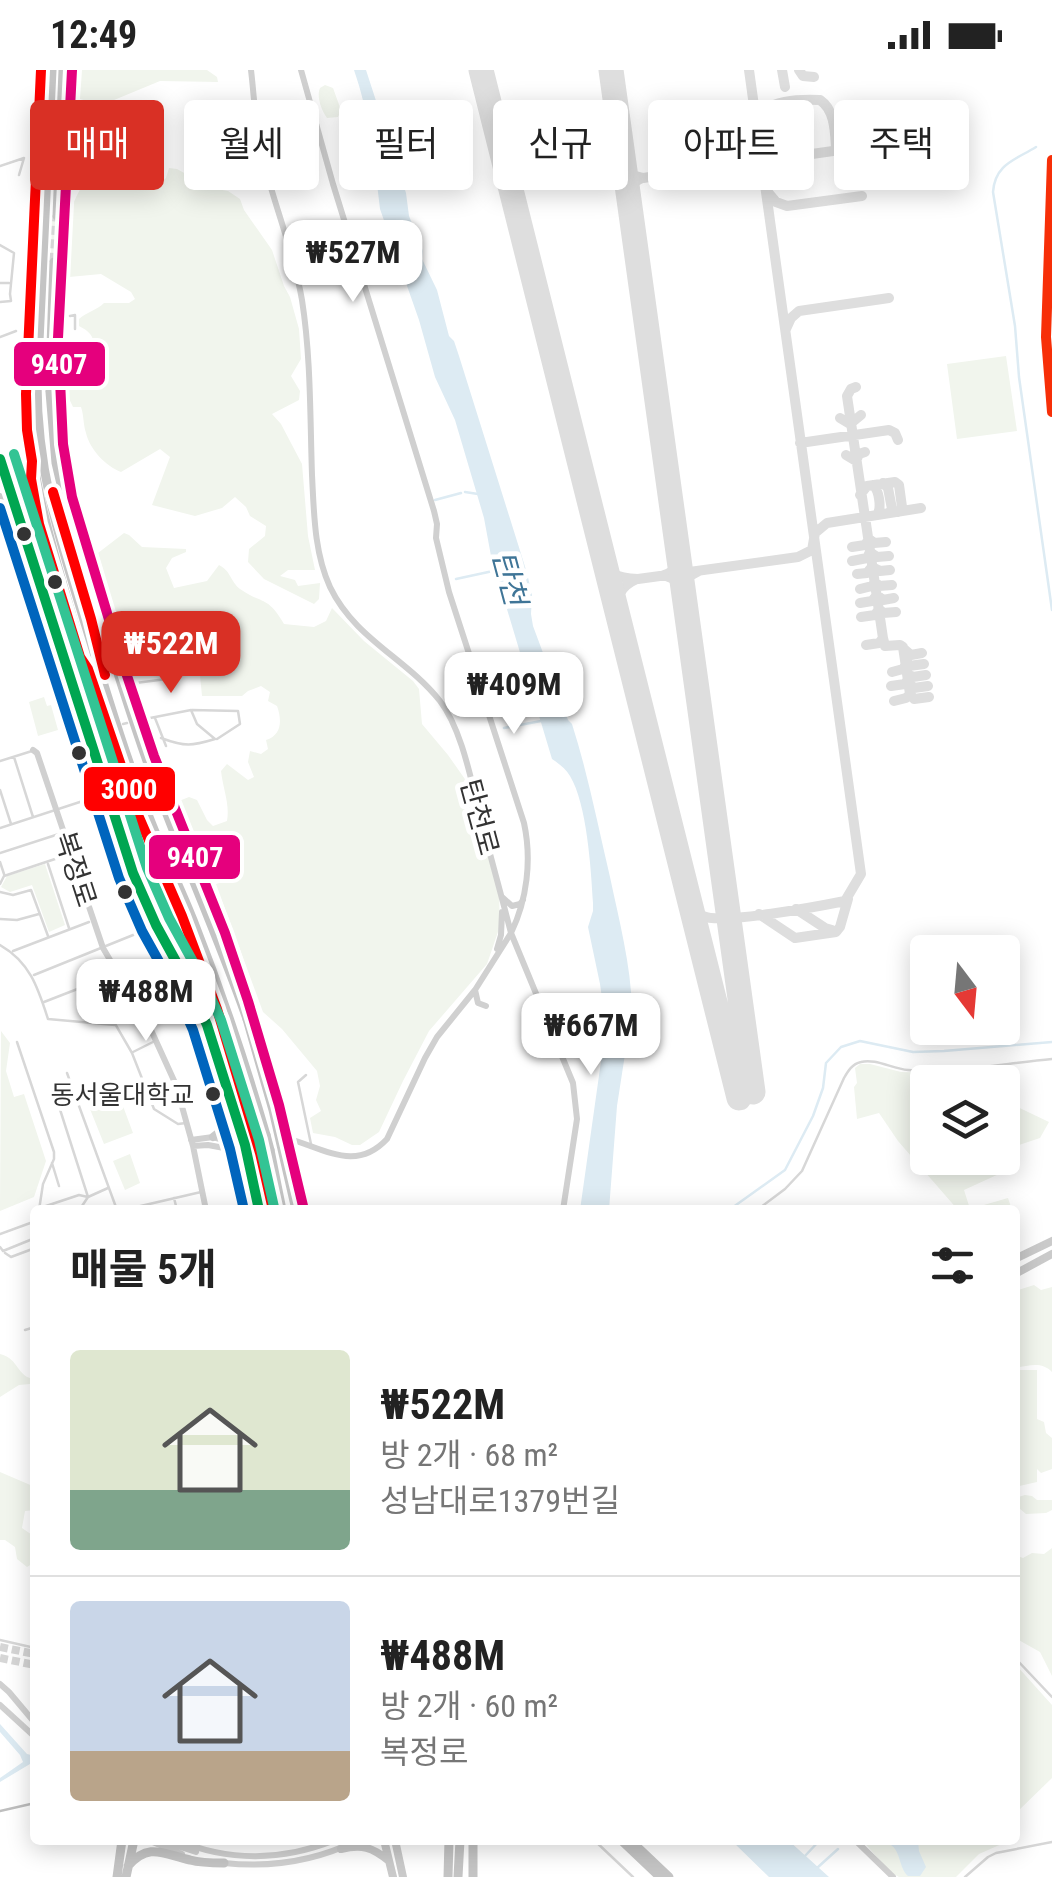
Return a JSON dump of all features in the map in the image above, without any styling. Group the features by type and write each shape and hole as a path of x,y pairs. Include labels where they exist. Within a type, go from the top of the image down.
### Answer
{"highway":[{"path":"41,70 26,394 32,461 53,551 88,669 138,816 182,916 261,1137"},
{"path":"52,70 37,383 41,461 62,548 112,711 151,822 192,917 236,1036 281,1205"},
{"path":"63,70 60,216 72,70"},
{"path":"54,346 58,262"},
{"path":"54,392 72,497 134,702 224,932 279,1102 303,1205"},
{"path":"250,1017 295,1205"},
{"path":"265,1151 272,1205"},
{"path":"126,1877 127,1845"},
{"path":"448,1877 450,1845"},
{"path":"458,1877 460,1845"},
{"path":"473,1845 473,1877"},
{"path":"633,1845 660,1877"},
{"path":"633,1845 669,1877"},
{"path":"117,1877 124,1864 153,1850 196,1862 225,1859"}],"main road":[{"name":"탄천로","path":"251,70 260,147 302,299 309,368 313,501 321,560 343,609 364,634 422,681 443,704 456,732 510,934 574,1083 576,1119 564,1205"},
{"path":"192,1143 246,1147 296,1141 350,1158 377,1150 387,1140 437,1037 475,990 510,934 524,899 528,845 522,815 449,592 434,511 301,70"},
{"path":"1052,160 1046,338 1052,412"},
{"path":"0,459 133,873 206,1024 246,1147 258,1205"},
{"path":"0,496 95,797 146,930 196,1031 233,1146 247,1205"},
{"path":"8,521 19,517"},
{"name":"복정로","path":"33,750 102,948 170,1071 187,1123 205,1205"},
{"path":"82,758 94,754"},
{"path":"88,775 99,771"},
{"path":"500,896 512,906 524,899"},
{"path":"491,966 501,935 503,906"},
{"path":"498,954 519,957"},
{"path":"475,990 478,1002 486,1006"},
{"path":"192,1143 213,1137 227,1126"},
{"path":"213,1137 233,1146"},
{"path":"1020,1257 1052,1241"},
{"path":"1020,1271 1052,1254"},
{"path":"0,1684 30,1717"},
{"path":"0,1706 30,1732"},
{"path":"160,1845 184,1854 278,1864 366,1846 389,1861"},
{"path":"172,1845 225,1859 286,1854 317,1845"},
{"path":"188,1845 225,1859"},
{"path":"341,1849 349,1845"},
{"path":"385,1845 392,1877"},
{"path":"398,1845 403,1877"},
{"path":"860,1845 893,1877"}],"street":[{"path":"0,166 24,158 18,175"},
{"path":"0,245 14,254 11,301 0,302"},
{"path":"0,283 11,283"},
{"path":"70,316 75,315 75,329"},
{"path":"0,338 16,331"},
{"path":"136,683 174,678 182,670"},
{"path":"79,708 90,704"},
{"path":"191,710 197,724 216,740"},
{"path":"145,718 191,710 238,712 240,724 216,740 195,746 162,738"},
{"path":"154,717 166,746"},
{"path":"87,735 100,732"},
{"path":"0,762 33,750"},
{"path":"14,757 33,819"},
{"path":"0,790 12,826"},
{"path":"0,828 95,797"},
{"path":"0,852 64,832"},
{"path":"4,876 71,854"},
{"path":"47,861 70,929"},
{"path":"0,862 4,876 0,884"},
{"path":"0,892 13,895 31,890 48,938"},
{"path":"0,919 18,920 40,913"},
{"path":"11,951 93,920"},
{"path":"33,976 156,925"},
{"path":"0,945 11,951 33,976 48,1019 116,1025"},
{"path":"42,1003 118,974"},
{"path":"92,984 132,1053 154,1109 178,1124 187,1123"},
{"path":"132,1053 156,1040"},
{"path":"17,1042 54,1152 40,1205"},
{"path":"764,1205 802,1171 844,1078 859,1062 925,1071 1052,1059"},
{"path":"67,1074 115,1205"},
{"path":"306,1075 298,1082 311,1146"},
{"path":"56,1097 88,1197"},
{"path":"52,1162 59,1186"},
{"path":"83,1205 88,1197 109,1188"},
{"path":"147,1205 202,1192"},
{"path":"51,1205 79,1195 88,1197"},
{"path":"174,1198 176,1205"},
{"path":"0,1234 30,1223"},
{"path":"1,1249 30,1240"},
{"path":"1,1249 11,1258 30,1250"},
{"path":"25,1330 30,1328"},
{"path":"0,1640 30,1647"},
{"path":"1020,1663 1052,1697"},
{"path":"965,1877 996,1853 1052,1842"},
{"path":"599,1845 633,1877"}],"shaded area":[{"path":"82,70 207,70 218,82 160,81 114,100 80,99"},
{"path":"320,88 333,88 339,104 338,117 327,118 319,100"},
{"path":"169,168 177,169 184,173 184,190 222,190 240,199 272,250 290,297 299,329 301,359 291,376 300,391 299,400 272,414 302,464 315,570 288,570 280,576 295,580 298,586 320,583 319,599 314,604 264,579 248,562 249,549 265,536 266,526 250,516 235,497 222,508 195,516 152,505 170,457 160,449 121,472 115,469 91,445 81,407 73,407 64,388 54,389 55,356 66,349 80,356 94,347 90,334 79,326 79,319 104,303 129,303 135,299 131,292 101,274 69,277 68,259 51,260 52,215 68,217 80,190 164,190"},
{"path":"1006,356 1017,431 957,439 947,364"},
{"path":"124,533 142,547 186,549 172,558 166,568 174,588 207,581 219,565 240,589 269,604 284,624 314,627 326,621 332,608 364,641 413,681 419,689 422,724 467,782 499,893 500,926 487,964 429,1031 379,1132 360,1145 313,1133 310,1118 321,1111 316,1100 320,1086 317,1071 263,1012 216,884 240,872 236,845 203,851 179,801 189,797 197,800 213,826 227,821 221,771 227,764 248,780 254,777 248,762 250,751 261,754 268,749 266,740 275,735 279,726 277,706 268,701 270,692 261,686 242,696 202,696 199,665 188,648 127,652 98,553"},
{"path":"44,697 47,706 51,705 58,730 38,736 29,702"},
{"path":"45,864 65,925 49,932 32,885 10,892 1,887 7,876"},
{"path":"1,1031 10,1043 6,1071 14,1097 24,1094 46,1161 34,1197 0,1211"},
{"path":"860,1064 910,1072 910,1155 879,1113 857,1119 855,1068"},
{"path":"114,1082 133,1133 104,1144 84,1094"},
{"path":"1020,1108 1049,1122 1040,1138 1020,1145"},
{"path":"130,1154 140,1183 125,1190 113,1161"},
{"path":"928,1175 997,1175 964,1190 969,1205 954,1205"},
{"path":"1008,1198 1010,1205 984,1205"},
{"path":"1034,1285 1041,1290 1052,1287 1052,1372 1039,1365 1020,1367 1020,1289"},
{"path":"0,1354 11,1359 30,1378 30,1384 19,1385 0,1397"},
{"path":"1020,1370 1037,1370 1037,1419 1044,1422 1046,1433 1052,1438 1052,1469 1041,1473 1037,1469 1037,1482 1020,1486"},
{"path":"0,1472 30,1485 30,1510 25,1511 22,1528 30,1534 30,1565 17,1559 15,1547 0,1540"},
{"path":"1020,1496 1052,1500 1052,1510 1026,1514 1020,1509"},
{"path":"1052,1548 1052,1676 1040,1652 1020,1641 1020,1557 1044,1554"},
{"path":"1020,1670 1052,1705 1052,1778 1020,1809"},
{"path":"866,1845 999,1845 979,1854 956,1877 899,1877"}],"water":[{"name":"탄천","path":"354,70 366,70 376,100 362,100"},
{"name":"탄천","path":"378,190 405,190 422,259 437,290 527,573 533,626 572,724 588,781 627,959 632,1009 617,1106 609,1205 581,1205 606,1026 588,927 593,903 584,820 570,776 552,759 455,420 435,377 380,209"},
{"path":"0,1724 30,1755 30,1764 0,1782 0,1778 23,1762 0,1732"},
{"path":"736,1845 794,1845 829,1877 769,1877"},
{"path":"891,1845 918,1845 926,1867 920,1876 908,1876"}],"waterway":[{"path":"1036,147 1002,169 993,192 1015,326 1052,610"},
{"path":"465,492 478,494"},
{"path":"435,500 461,493"},
{"path":"456,579 498,573"},
{"path":"497,707 535,700"},
{"path":"504,728 541,721"},
{"path":"736,1205 785,1170 813,1116 823,1088 826,1063 841,1047 860,1041 913,1052 1052,1042"},
{"path":"804,1857 815,1845"},
{"path":"817,1868 838,1849"}],"taxiway":[{"path":"688,898 698,912 713,918 771,914 845,901 861,874 749,70"},
{"path":"782,70 785,87"},
{"path":"799,70 803,76 814,77"},
{"path":"814,100 825,104 831,115 836,148 814,154"},
{"path":"628,166 632,175 648,177"},
{"path":"630,202 633,183 642,178"},
{"path":"766,190 776,202 787,206 862,196"},
{"path":"786,329 799,311 889,298"},
{"path":"856,387 847,396 883,638 885,646 903,647 910,694 894,701"},
{"path":"840,418 850,424 861,415"},
{"path":"800,443 889,430 898,440"},
{"path":"846,455 856,461 865,452"},
{"path":"860,495 867,486 895,482 899,485 902,507 899,512"},
{"path":"883,483 888,488 892,509 889,513"},
{"path":"873,485 879,499 877,515"},
{"path":"601,553 614,574 638,579 798,557 812,550 815,533 827,523 921,508"},
{"path":"852,547 865,545 869,539 874,543 886,542"},
{"path":"852,561 867,558 870,552 877,557 889,556"},
{"path":"678,555 675,568 664,575 674,579 683,591 690,576 699,571"},
{"path":"857,574 867,573 872,567 890,570"},
{"path":"617,618 620,594 637,579"},
{"path":"860,589 875,582 879,586 892,585"},
{"path":"860,603 872,601 877,595 883,600 894,598"},
{"path":"861,617 875,615 879,609 883,613 896,612"},
{"path":"866,645 879,643 883,638"},
{"path":"904,649 911,655 922,653"},
{"path":"906,660 909,666 924,664"},
{"path":"892,672 906,664"},
{"path":"907,674 926,675"},
{"path":"891,686 905,684 908,679"},
{"path":"909,684 914,688 928,686"},
{"path":"910,694 914,699 929,697"},
{"path":"759,914 795,938 836,932 848,899"},
{"path":"796,909 832,930"}],"runway":[{"path":"481,70 739,1098"},
{"path":"611,70 753,1092"}],"tunnel":[{"path":"54,262 57,216"},
{"path":"61,262 63,216"},
{"path":"50,392 51,346"},
{"path":"57,392 58,346"},
{"path":"0,1647 30,1653"},
{"path":"0,1658 30,1664"}],"tram line":[{"path":"0,1811 30,1804"}],"transit line":[{"name":"3000","path":"41,70 26,394 31,479 39,524 80,657 88,669 138,815 217,1009 272,1205"},
{"name":"9407","path":"72,70 58,338 63,444 72,497 154,756 248,1001 303,1205"},
{"path":"1052,160 1046,337 1052,412"},
{"path":"14,454 147,868 221,1020 259,1140 274,1205"},
{"path":"0,459 133,873 207,1025 245,1145 258,1205"},
{"name":"3000","path":"53,492 105,675"},
{"path":"0,508 119,878 193,1030 243,1205"}],"place":[{"name":"동서울대학교","path":"213,1094"}]}
